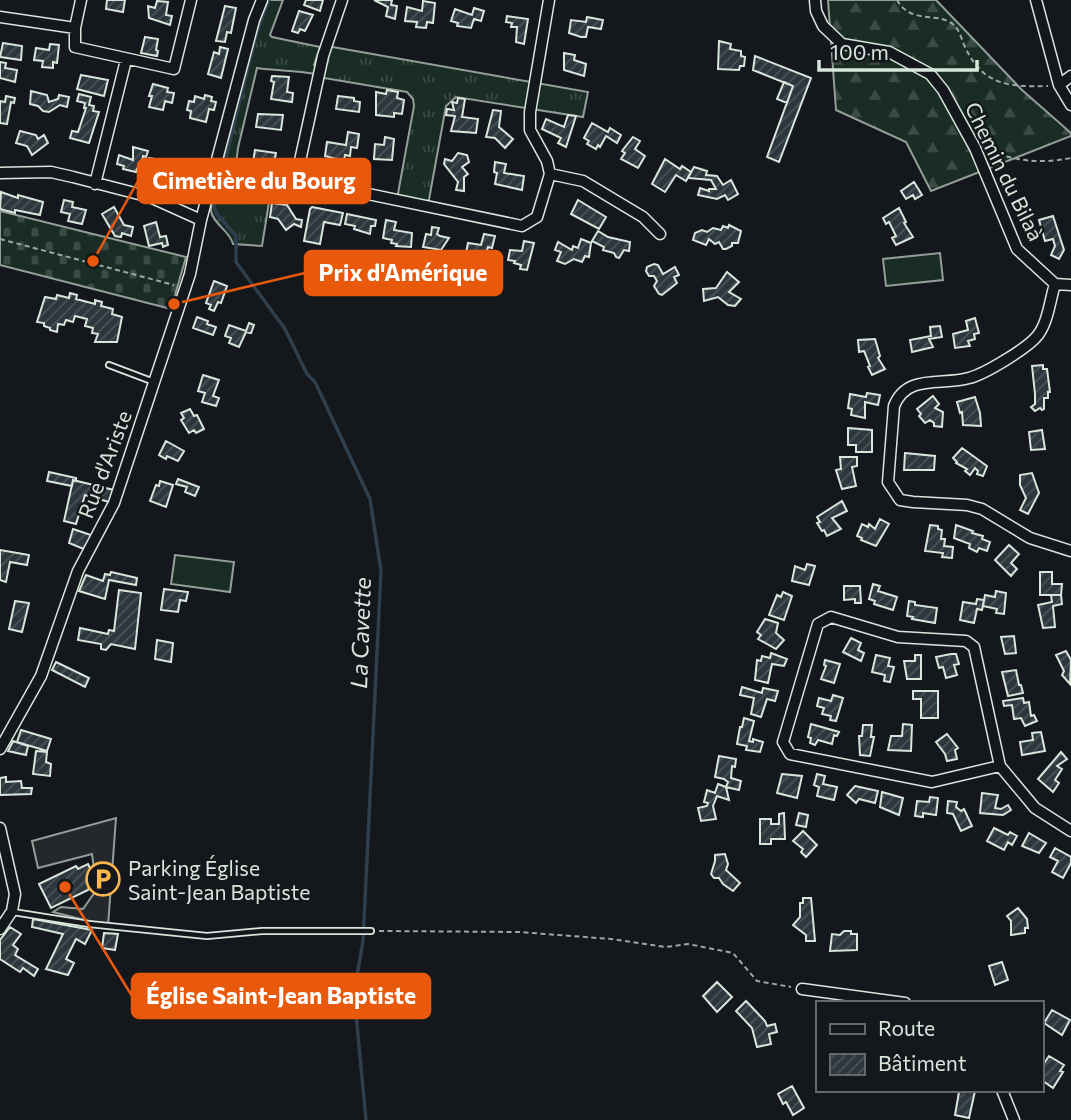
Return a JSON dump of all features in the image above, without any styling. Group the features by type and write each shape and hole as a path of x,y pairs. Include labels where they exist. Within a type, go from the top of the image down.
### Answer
{"street":[{"path":"81,0 75,28 75,47 173,69 191,0"},
{"name":"Rue d'Ariste","path":"0,749 41,676 78,571 114,503 185,288 254,20 262,0"},
{"path":"296,179 323,56 342,0"},
{"path":"212,181 270,190 296,179 522,226 537,217 550,174 547,161 530,130 530,113 549,0"},
{"name":"Chemin du Bilaà","path":"815,0 823,26 842,44 889,52 930,74 943,90 975,148 1017,249 1055,284"},
{"path":"1036,0 1059,85 1071,105"},
{"path":"0,17 75,28"},
{"path":"96,184 126,60"},
{"path":"1059,85 1071,76"},
{"path":"0,173 51,172 150,197 201,220"},
{"path":"550,174 583,181 643,217 660,234"},
{"path":"1071,285 1055,284 1038,335 1029,344 971,378 911,385 898,397 894,406 888,482 901,500 967,505 982,509 1030,538 1071,551"},
{"path":"1000,766 932,782 790,754 783,742 818,624 831,617 898,637 966,641 974,647 1000,766 1035,808 1071,831"},
{"path":"0,828 15,894 12,911 0,929"},
{"path":"802,989 890,1001"},
{"path":"1003,1092 1014,1120"}],"lane":[{"path":"109,365 155,383"},
{"path":"12,911 89,925 207,936 262,931 371,931"}],"path":[{"path":"897,0 910,13 924,18 946,20 957,27 974,65 988,77 1017,87 1059,85"},
{"path":"975,148 1018,161 1046,163 1071,158"},
{"path":"0,239 185,288"},
{"path":"371,931 519,932 611,939 666,947 688,944 733,953 757,981 802,989"}],"green space":[{"path":"267,0 283,0 270,35 272,37 320,47 314,65 315,74 257,68 235,172 220,172 263,11"},
{"path":"828,0 936,0 1022,90 1071,133 1071,136 931,191 906,142 836,110"},
{"path":"327,46 588,92 583,117 456,97 446,106 428,205 397,199 413,99 407,92 318,77"},
{"path":"225,188 270,196 262,246 233,244 229,235 212,216 216,189"},
{"path":"0,211 186,257 171,309 0,265"},
{"path":"940,253 943,280 886,286 883,259"},
{"path":"175,555 234,562 230,592 171,584"}],"shaded area":[{"name":"Parking Église Saint-Jean Baptiste","path":"116,818 108,926 53,912 61,907 83,909 97,889 92,854 38,868 32,841"}],"building":[{"path":"107,0 125,0 123,12 106,9"},
{"path":"306,0 323,0 320,11 304,5"},
{"path":"374,0 392,0 391,5 397,6 395,19 386,16 388,7"},
{"path":"157,1 168,2 166,15 172,16 170,25 149,18 148,6 155,8"},
{"path":"423,1 435,3 433,23 427,22 426,28 416,27 417,22 405,21 407,7 422,11"},
{"path":"225,6 236,8 231,33 227,32 225,42 216,41"},
{"path":"474,8 484,11 481,21 474,19 471,28 457,26 458,23 451,21 455,9 472,15"},
{"path":"299,11 313,15 305,31 300,29 298,33 292,31"},
{"path":"507,16 528,19 524,44 516,42 517,27 511,27 512,23 506,22"},
{"path":"587,17 603,20 601,29 588,27 586,37 569,33 571,20 586,22"},
{"path":"145,37 158,39 157,56 141,53"},
{"path":"719,41 731,44 730,49 741,51 741,56 745,57 744,66 740,66 739,70 718,69"},
{"path":"3,43 22,46 21,60 0,57"},
{"path":"50,44 59,45 57,63 53,62 53,68 42,67 43,61 34,60 36,48 49,50"},
{"path":"220,47 228,49 221,78 208,74 214,52 219,54"},
{"path":"564,53 575,55 574,60 586,64 584,76 564,70"},
{"path":"755,56 811,78 779,162 767,157 793,86 753,70"},
{"path":"0,62 6,63 5,68 17,70 15,82 0,78"},
{"path":"81,75 108,80 104,96 77,89"},
{"path":"272,76 289,77 287,92 293,93 292,102 271,99 274,82 271,81"},
{"path":"784,82 793,86 787,103 777,99"},
{"path":"153,84 168,88 167,92 174,93 172,103 165,101 163,110 149,107"},
{"path":"387,90 398,92 397,98 404,100 402,114 394,113 394,117 376,115 376,92 386,94"},
{"path":"31,91 47,95 49,102 58,99 59,95 69,97 67,107 60,105 49,112 43,111 30,104"},
{"path":"79,94 91,97 89,105 94,106 93,111 99,112 89,143 70,138 72,131 78,132 86,108 85,103 77,101"},
{"path":"205,95 216,102 214,110 209,109 206,122 190,118 191,111 187,110 189,101 194,102 195,96 204,99"},
{"path":"6,96 15,98 14,103 11,102 7,124 0,123 0,101 5,102"},
{"path":"338,96 354,98 354,101 360,102 359,112 336,109"},
{"path":"458,98 465,99 462,117 478,119 476,133 451,131 455,116 446,115 447,109 454,110 452,102 457,103"},
{"path":"493,110 501,111 499,127 513,139 505,148 495,138 486,137"},
{"path":"258,114 283,115 281,130 256,127"},
{"path":"568,115 576,116 566,147 558,143 561,138 542,129 546,119 564,127"},
{"path":"592,123 608,132 610,128 621,135 617,143 606,136 596,149 587,144 589,141 584,138"},
{"path":"20,131 36,135 38,139 44,135 48,143 32,155 27,146 16,143"},
{"path":"348,132 359,134 357,148 351,147 350,156 345,155 344,161 325,156 327,142 346,145"},
{"path":"385,137 394,139 392,160 374,159 375,144 384,145"},
{"path":"633,137 640,141 635,149 645,156 638,168 621,159 625,153 622,151"},
{"path":"133,147 148,151 142,161 148,163 149,158 156,159 151,179 144,178 146,171 123,169 124,166 117,164 119,155 133,160"},
{"path":"255,150 276,153 274,163 253,162"},
{"path":"458,153 467,155 469,162 462,167 468,174 464,177 464,191 456,190 458,182 444,164 445,159 452,161"},
{"path":"665,159 680,169 682,166 691,172 686,181 676,175 665,192 652,184"},
{"path":"495,162 506,164 504,173 524,176 522,190 495,184"},
{"path":"694,167 707,171 706,175 717,176 723,185 731,180 738,194 728,200 725,195 717,199 698,195 700,188 709,191 716,189 711,180 688,178"},
{"path":"914,182 922,195 915,199 913,195 906,199 901,191"},
{"path":"1,192 43,202 40,215 0,209"},
{"path":"64,200 73,202 72,207 86,210 82,224 68,221 70,214 61,212"},
{"path":"578,200 606,217 599,229 571,214"},
{"path":"272,203 287,205 296,219 302,220 301,227 294,224 286,230 278,219 270,217"},
{"path":"114,207 124,225 133,227 131,236 122,233 121,237 115,236 102,214"},
{"path":"312,207 343,213 340,225 324,222 320,244 304,241"},
{"path":"899,208 913,237 896,245 892,238 896,236 889,222 886,224 883,218"},
{"path":"347,214 376,220 375,226 371,226 370,234 345,224"},
{"path":"1053,216 1064,250 1059,259 1051,255 1055,246 1053,239 1045,241 1039,220"},
{"path":"386,220 396,222 394,230 412,233 411,247 396,246 397,244 391,243 392,240 383,238"},
{"path":"156,222 160,237 166,236 168,245 163,247 162,243 149,246 144,226"},
{"path":"729,225 741,231 738,243 732,243 732,246 726,249 723,249 719,242 715,244 709,239 706,245 693,240 695,233 702,230 721,230 723,226 728,228"},
{"path":"432,227 439,228 437,234 440,236 449,238 441,250 423,247 426,234 431,235"},
{"path":"598,231 608,237 630,242 629,251 624,250 619,258 614,253 603,250 604,247 592,241"},
{"path":"484,234 495,236 492,248 488,247 485,260 466,253 468,243 481,245"},
{"path":"581,239 591,243 589,257 585,256 582,262 574,259 565,264 557,261 561,252 555,250 558,242 572,250 573,246 578,248"},
{"path":"524,241 534,243 527,270 520,269 521,265 514,263 515,261 508,260 510,250 522,251"},
{"path":"658,265 663,274 675,267 679,275 674,277 677,283 662,295 654,286 657,281 654,276 649,276 646,271 647,267"},
{"path":"727,272 739,282 729,292 741,299 735,306 728,305 718,297 704,301 703,289 716,288"},
{"path":"214,281 227,286 221,303 218,302 214,311 209,309 211,305 206,303"},
{"path":"70,293 77,295 76,299 95,304 95,300 102,302 101,306 113,309 112,314 122,317 117,342 95,342 98,334 92,333 93,328 85,326 87,319 75,316 73,322 66,320 64,325 58,324 57,332 44,326 44,323 37,322 45,297 56,299 57,295 69,298"},
{"path":"197,317 216,327 213,335 193,328"},
{"path":"975,318 979,333 974,334 975,339 968,341 970,346 955,348 953,334 968,330 966,321"},
{"path":"249,323 254,325 251,333 246,332 239,347 229,343 231,338 225,336 229,325 246,331"},
{"path":"940,326 942,337 929,339 933,347 912,352 910,340 931,336 930,327"},
{"path":"875,339 880,356 878,358 885,369 872,375 864,351 859,352 858,340"},
{"path":"1043,365 1043,369 1047,369 1050,392 1048,398 1044,398 1044,409 1035,411 1031,407 1035,404 1032,366"},
{"path":"203,375 219,380 213,396 219,398 216,406 202,402 205,393 198,391"},
{"path":"867,393 880,395 878,405 865,402 865,418 851,415 852,409 848,408 850,394 866,397"},
{"path":"933,396 939,404 935,408 943,412 942,427 934,426 930,420 925,423 919,416 921,414 917,409"},
{"path":"975,397 981,426 963,425 962,412 960,413 957,402"},
{"path":"190,409 194,416 197,415 204,429 196,433 194,430 189,433 181,420 184,418 181,413"},
{"path":"848,428 872,430 872,452 856,452 856,445 848,445"},
{"path":"1042,430 1045,449 1031,450 1029,432"},
{"path":"166,441 184,451 178,461 159,455"},
{"path":"962,448 987,466 983,476 977,474 975,468 970,475 965,471 967,469 956,463 953,458"},
{"path":"905,453 935,456 934,470 904,470"},
{"path":"840,457 857,457 857,466 852,467 856,486 842,489 836,470 841,469"},
{"path":"49,472 76,478 76,481 73,480 72,486 47,481"},
{"path":"1032,473 1039,493 1028,514 1020,510 1026,498 1020,485 1020,475"},
{"path":"178,479 199,487 195,496 185,492 187,487 176,484"},
{"path":"73,480 114,490 109,502 85,495 76,524 64,521"},
{"path":"160,481 173,485 166,507 150,501"},
{"path":"842,501 847,511 832,518 841,529 827,536 817,523 820,522 817,517"},
{"path":"880,519 889,524 876,546 857,536 862,524 868,527 869,524 875,529"},
{"path":"930,525 938,526 938,529 942,530 941,539 945,539 944,546 953,547 952,558 942,557 943,553 925,551"},
{"path":"956,525 983,536 982,539 990,542 987,551 979,548 977,552 969,548 970,544 954,538"},
{"path":"73,529 94,536 86,550 69,543"},
{"path":"1009,545 1019,554 1011,563 1017,569 1011,576 995,560"},
{"path":"0,550 29,555 27,565 10,562 6,582 0,580"},
{"path":"807,564 815,566 809,585 792,581 795,566 805,570"},
{"path":"111,572 137,578 136,585 109,580 105,599 79,591 86,575 103,581 105,574 110,575"},
{"path":"1040,572 1052,572 1052,584 1062,584 1061,595 1040,595"},
{"path":"873,584 880,586 878,591 897,597 893,610 874,604 875,601 869,599"},
{"path":"844,586 860,586 861,603 855,603 855,599 844,600"},
{"path":"164,589 188,592 186,601 180,600 178,612 161,610"},
{"path":"119,590 141,593 135,649 111,644 106,650 101,649 101,644 78,640 80,628 108,634 109,630 114,631"},
{"path":"996,591 1006,593 1004,614 996,613 997,609 983,606 985,595 995,597"},
{"path":"783,592 792,596 784,620 769,615 777,595 781,597"},
{"path":"1051,595 1061,595 1062,604 1053,606 1055,627 1043,628 1038,605 1052,602"},
{"path":"977,599 984,600 982,610 977,609 974,623 960,620 963,602 976,604"},
{"path":"15,601 29,603 22,632 9,629"},
{"path":"909,601 915,602 915,605 937,608 935,623 907,616"},
{"path":"765,619 778,623 776,633 784,640 776,649 758,639 761,635 757,632"},
{"path":"1014,636 1016,653 1005,654 1001,637"},
{"path":"851,638 861,643 858,650 864,653 861,661 843,652"},
{"path":"157,640 173,643 171,662 155,659"},
{"path":"1066,651 1071,660 1070,684 1062,675 1064,671 1056,655"},
{"path":"771,653 787,659 784,666 772,664 768,683 755,680 757,660 761,661 762,656 770,658"},
{"path":"956,654 959,664 954,665 957,675 946,678 936,657"},
{"path":"876,655 890,658 888,666 894,667 890,682 884,681 885,675 872,672"},
{"path":"915,655 921,655 921,679 907,679 904,661 915,661"},
{"path":"825,660 840,664 834,683 821,679 826,666"},
{"path":"56,662 89,678 85,687 52,670"},
{"path":"1016,670 1023,693 1008,696 1002,672"},
{"path":"742,687 762,693 763,688 778,691 775,701 767,699 761,717 751,714 754,698 740,695"},
{"path":"913,691 938,691 938,718 921,718 921,699 913,699"},
{"path":"833,695 843,698 836,721 830,720 831,716 822,714 824,708 817,706 819,698 831,701"},
{"path":"1023,698 1024,703 1029,702 1031,716 1034,715 1037,721 1025,726 1021,718 1014,719 1012,705 1004,706 1003,701"},
{"path":"744,718 754,721 749,741 753,742 753,739 763,742 760,752 746,750 747,746 737,744"},
{"path":"811,724 839,732 837,736 834,735 832,744 818,740 815,745 810,743 811,738 808,737"},
{"path":"903,724 912,725 911,751 888,750 891,736 902,736"},
{"path":"863,725 872,725 871,737 874,737 870,756 860,755 859,736 862,736"},
{"path":"21,730 51,739 47,751 17,742"},
{"path":"1041,732 1045,751 1022,755 1020,742 1033,740 1032,733"},
{"path":"947,734 958,748 955,750 957,759 947,761 936,742"},
{"path":"13,741 28,746 26,755 8,751"},
{"path":"36,751 47,752 46,762 51,764 50,776 33,774"},
{"path":"1061,752 1067,759 1057,766 1062,769 1055,780 1059,783 1053,792 1038,779"},
{"path":"719,756 736,759 731,778 741,781 739,790 726,787 728,782 715,777"},
{"path":"782,774 802,776 797,798 777,793"},
{"path":"817,774 825,776 823,784 837,787 834,800 817,796 819,787 814,785"},
{"path":"6,777 6,782 21,781 22,788 32,788 31,794 0,795 0,778"},
{"path":"718,784 726,787 729,800 717,796 713,806 716,819 701,821 698,808 707,806 708,803 704,802 707,790 715,793"},
{"path":"855,786 878,791 875,803 859,799 856,803 847,795"},
{"path":"882,792 903,798 899,815 880,807"},
{"path":"982,793 998,795 995,808 1001,809 1008,805 1011,810 1003,815 980,813"},
{"path":"930,797 938,798 936,815 923,813 923,817 915,816 917,801 929,802"},
{"path":"948,801 957,802 956,807 961,811 964,809 972,826 961,831 953,814 947,813"},
{"path":"784,813 785,839 771,839 771,844 760,844 760,819 771,819 771,824 779,824 779,814"},
{"path":"799,813 808,815 806,827 796,825"},
{"path":"994,828 1017,836 1012,845 1008,842 1004,850 987,841"},
{"path":"803,831 817,845 806,857 801,852 803,849 793,841"},
{"path":"1029,833 1046,843 1039,853 1022,846"},
{"path":"1055,848 1071,857 1071,863 1063,878 1052,872 1058,861 1050,857"},
{"path":"725,854 728,864 726,870 740,883 733,891 711,874 715,855"},
{"path":"88,864 95,878 88,890 51,908 39,884 76,866 78,869"},
{"path":"803,898 811,898 815,941 806,941 806,935 793,925 800,917 800,903 803,903"},
{"path":"1018,908 1027,919 1028,928 1025,928 1025,933 1011,935 1011,921 1007,916"},
{"path":"33,919 92,930 85,944 76,939 66,959 74,963 68,975 46,969 63,934 32,927"},
{"path":"10,927 21,934 13,945 18,949 15,955 38,969 34,976 23,968 20,972 0,959 0,940"},
{"path":"844,931 857,934 857,950 830,951 832,934 840,935"},
{"path":"104,933 118,934 115,950 102,948"},
{"path":"1002,962 1008,980 995,985 989,966"},
{"path":"717,982 732,997 717,1012 703,996"},
{"path":"746,1001 767,1026 775,1024 777,1032 769,1034 771,1044 757,1047 752,1028 736,1011"},
{"path":"1052,1010 1070,1020 1062,1035 1044,1023"},
{"path":"1049,1056 1064,1065 1060,1071 1063,1072 1053,1088 1043,1081 1043,1065"},
{"path":"792,1086 804,1108 793,1115 778,1094"},
{"path":"959,1092 975,1092 969,1118 955,1115"}],"waterway":[{"path":"222,173 257,32 269,0"},
{"name":"La Cavette","path":"217,190 214,205 216,213 236,236 236,262 285,329 307,374 315,382 370,499 381,571 363,941 354,993 366,1120"}],"place":[{"name":"Cimetière du Bourg","path":"93,261"},
{"name":"Prix d'Amérique","path":"174,304"},
{"name":"Parking Église Saint-Jean Baptiste","path":"103,879"},
{"name":"Église Saint-Jean Baptiste","path":"65,887"}]}
